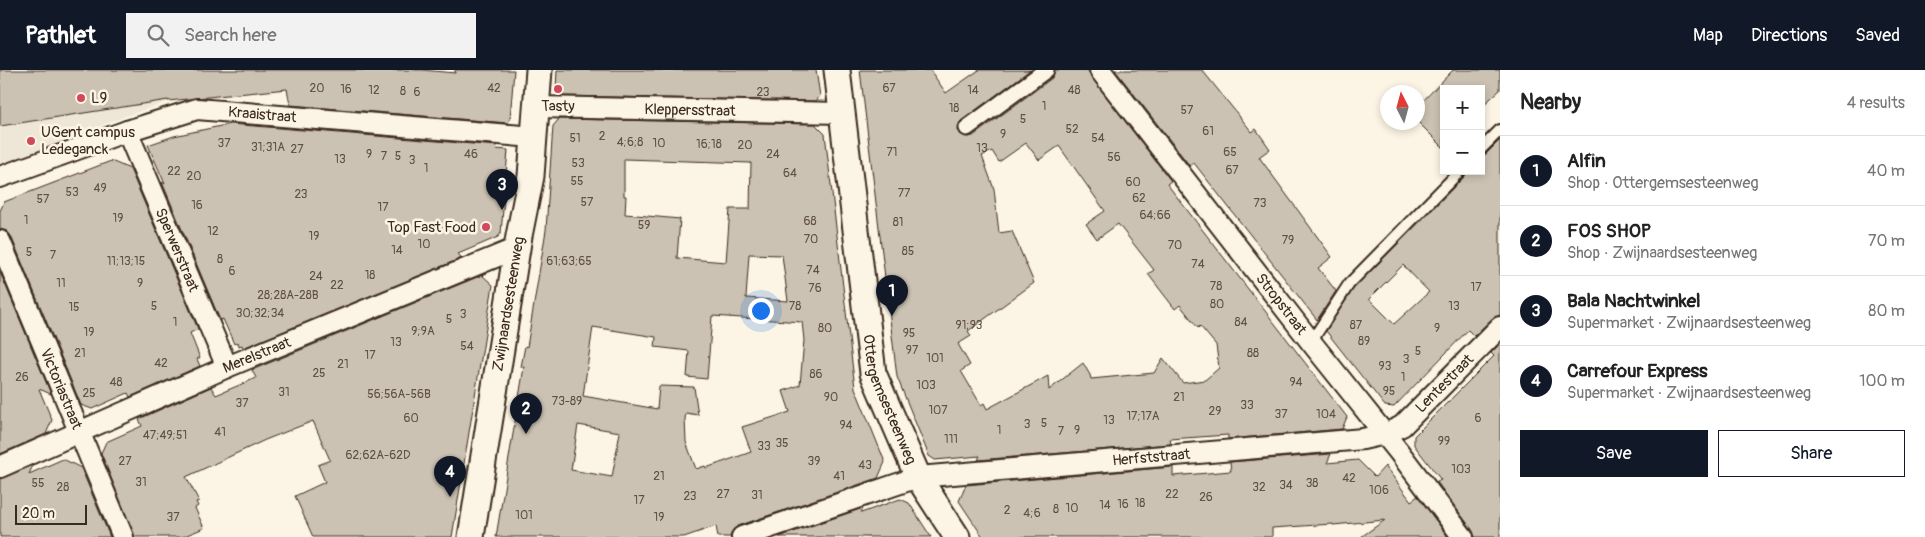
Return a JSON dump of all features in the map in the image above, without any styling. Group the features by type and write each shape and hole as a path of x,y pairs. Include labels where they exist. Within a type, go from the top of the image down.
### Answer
{"street":[{"name":"Zwijnaardsesteenweg","path":"471,537 530,176 539,70"},
{"name":"Ottergemsesteenweg","path":"838,70 873,373 918,477 957,537"},
{"path":"967,128 1046,70"},
{"name":"Stropstraat","path":"1100,70 1463,537"},
{"name":"Kleppersstraat","path":"536,107 842,113"},
{"name":"Kraaistraat","path":"0,177 127,131 197,109 534,137"},
{"name":"Sperwerstraat","path":"127,131 227,367"},
{"name":"Victoriastraat","path":"0,241 123,537"},
{"name":"Merelstraat","path":"0,467 227,367 517,248"},
{"name":"Lentestraat","path":"1384,434 1402,426 1500,327"},
{"name":"Herfststraat","path":"742,537 918,477 1363,439 1384,434"}],"lane":[{"path":"1485,145 1500,130"},
{"path":"1311,342 1349,284 1456,175"}],"shaded area":[{"name":"UGent campus Ledeganck","path":"0,70 170,100 170,101 0,165"}],"building":[{"path":"0,70 422,70 455,73 455,70 514,70 510,119 508,123 290,105 287,89 168,100 0,126"},
{"path":"557,70 816,70 820,96 816,101 562,96 556,89"},
{"path":"860,70 930,70 946,93 979,70 1030,70 961,121 958,130 960,134 968,137 973,136 1052,78 1055,70 1088,70 1091,77 1171,181 1167,184 1347,417 1342,429 1228,439 1228,435 1170,439 1171,444 978,460 980,456 935,460 929,456 897,377","holes":["1026,143 1039,160 1059,146 1105,211 1086,224 1097,239 1118,224 1154,270 1148,274 1175,309 1180,305 1198,328 1200,326 1216,345 1219,368 1205,380 1183,383 1163,358 1154,373 1091,379 1083,363 1049,390 1048,376 987,409 984,403 981,405 961,371 970,365 958,344 971,336 968,331 1034,283 1012,231 999,233 994,189 982,156 992,151 999,162"]},
{"path":"1115,70 1202,70 1252,132 1256,129 1270,149 1259,157 1332,257 1318,268 1336,291 1317,320 1194,163 1190,166"},
{"path":"1453,70 1500,70 1500,90 1485,103 1485,85 1440,85 1440,144 1425,129 1425,99"},
{"path":"559,119 815,124 825,134 855,388 885,462 878,478 738,526 733,530 730,537 718,537 716,526 684,537 496,537 524,367 521,367 525,346 527,347 546,230 553,126","holes":["624,159 751,163 750,209 730,209 726,262 677,258 680,219 625,214 626,196 624,196","749,254 782,255 788,301 746,298","712,316 802,322 804,340 800,385 783,391 790,412 742,427 751,452 706,468 705,466 696,469 686,442 685,419 686,413 698,415 694,387 659,386 657,409 583,396 593,327 656,337 655,347 689,351 687,377 707,379","578,425 620,432 612,477 571,470"]},
{"path":"230,124 497,146 496,149 508,150 501,233 498,237 458,254 462,258 243,348 242,345 239,346 238,342 234,344 223,319 220,320 148,145 174,136"},
{"path":"1500,140 1500,315 1492,319 1474,336 1468,330 1394,407 1385,406 1326,331 1354,288 1465,175 1485,175 1485,154","holes":["1403,265 1429,292 1394,324 1369,299"]},
{"path":"111,161 130,169 198,329 190,333 200,358 197,359 200,366 130,397 128,393 92,409 81,405 11,236 7,231 0,229 0,211 4,202"},
{"path":"0,272 51,394 39,389 52,420 46,434 0,454"},
{"path":"482,275 493,285 452,537 313,537 295,496 325,482 318,465 330,460 313,421 265,440 186,477 199,501 196,502 198,506 195,508 204,528 182,537 135,537 101,453 106,442 142,426 139,419 211,387 216,395 256,378 252,370"},
{"path":"1500,344 1500,537 1475,537 1472,530 1437,482 1441,480 1414,445 1414,436 1494,356 1491,353"},
{"path":"1331,454 1327,463 1358,460 1375,477 1385,466 1411,501 1418,496 1448,537 1361,537 1385,520 1272,528 1272,537 983,537 959,501 966,485 1173,467 1173,476 1231,471 1230,462"},
{"path":"63,459 81,468 110,537 0,537 0,479 33,465 29,474"},
{"path":"900,499 909,503 931,537 779,537 863,508 861,513"}],"place":[{"name":"Tasty","path":"558,89"},
{"name":"L9","path":"81,98"},
{"name":"UGent campus Ledeganck","path":"31,141"},
{"name":"Bala Nachtwinkel","path":"502,210"},
{"name":"Top Fast Food","path":"486,227"},
{"name":"Alfin","path":"892,316"},
{"name":"FOS SHOP","path":"526,434"},
{"name":"Carrefour Express","path":"450,497"}]}
